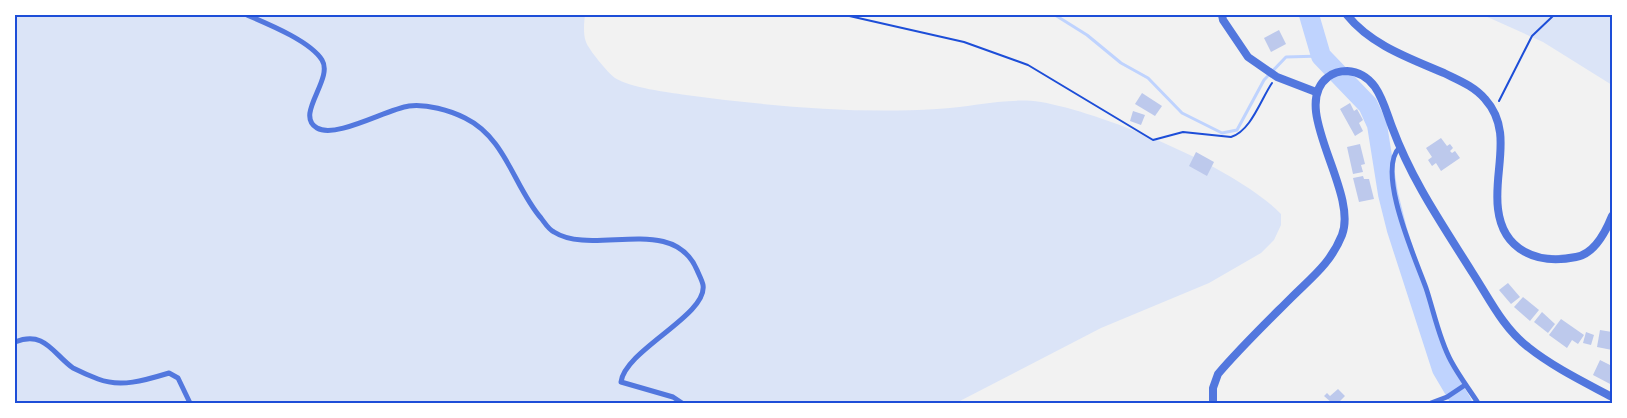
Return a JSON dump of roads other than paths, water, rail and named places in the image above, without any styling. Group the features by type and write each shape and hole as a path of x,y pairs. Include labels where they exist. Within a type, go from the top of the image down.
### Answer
{"street":[{"path":"247,15 308,46 323,61 326,72 310,111 311,121 317,128 330,130 361,123 393,109 411,106 436,108 466,118 486,134 507,159 534,210 552,231 569,240 629,238 661,241 682,250 694,262 704,285 701,297 681,320 631,362 622,376 621,382 673,397 682,403"},
{"path":"1222,15 1223,20 1248,57 1277,76 1316,92"},
{"path":"1347,15 1366,35 1386,47 1467,84 1484,98 1494,110 1500,127 1497,208 1502,227 1514,244 1528,255 1552,261 1579,257 1593,247 1605,232 1612,216"},
{"path":"1213,403 1213,388 1218,374 1329,261 1343,233 1344,211 1339,184 1318,127 1316,92 1328,77 1342,71 1366,76 1376,86 1400,147 1425,199 1505,325 1528,347 1612,398 1610,403"},
{"path":"1400,147 1394,152 1392,165 1396,204 1403,229 1414,253 1450,359 1463,387 1478,403"},
{"path":"15,342 30,337 48,344 73,367 99,380 135,383 170,373 178,378 190,403"},
{"path":"1431,403 1448,397 1463,387"}],"waterway":[{"path":"1055,15 1087,35 1121,63 1148,78 1182,113 1222,133 1237,130 1264,80 1286,57 1321,56"},
{"path":"1309,15 1321,56 1368,105 1377,125 1388,194 1397,230 1442,369 1462,403"}]}
